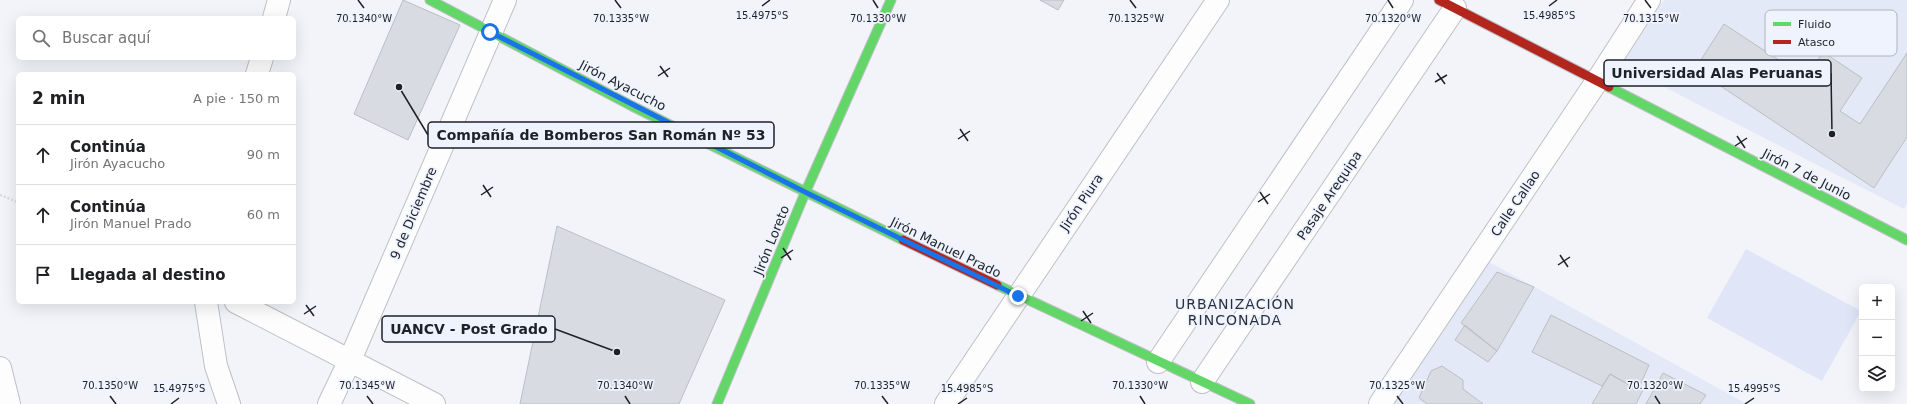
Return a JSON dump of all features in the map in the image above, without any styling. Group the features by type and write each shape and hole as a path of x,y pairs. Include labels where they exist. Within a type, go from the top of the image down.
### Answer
{"street":[{"path":"275,16 279,0"},
{"name":"Jirón Ayacucho","path":"430,0 805,192"},
{"name":"9 de Diciembre","path":"329,404 350,360 505,0"},
{"name":"Jirón Loreto","path":"717,404 805,192 891,0"},
{"name":"Jirón Piura","path":"946,404 1218,0"},
{"path":"1158,362 1402,0"},
{"name":"Calle Callao","path":"1380,404 1597,81 1648,0"},
{"name":"Jirón 7 de Junio","path":"1447,4 1907,240"},
{"name":"Pasaje Arequipa","path":"1202,382 1447,4"},
{"path":"258,72 261,60"},
{"name":"Jirón Manuel Prado","path":"805,192 1018,296 1250,404"},
{"path":"206,304 216,366 229,404"},
{"path":"240,304 434,404"},
{"path":"0,368 9,404"}],"path":[{"path":"0,195 16,201"}],"shaded area":[{"path":"1664,0 1907,0 1907,203 1904,209 1621,65"},
{"path":"1746,249 1859,310 1859,315 1822,381 1707,318"},
{"path":"1480,257 1747,404 1392,404"}],"building":[{"path":"403,0 460,25 408,140 354,114"},
{"path":"1040,0 1064,0 1058,10"},
{"path":"1724,24 1765,51 1765,56 1773,56 1806,78 1820,56 1829,56 1862,78 1840,111 1860,124 1907,53 1907,137 1874,188 1695,69"},
{"path":"557,226 725,300 679,404 520,404"},
{"path":"1497,272 1534,287 1497,351 1461,323"},
{"path":"1551,315 1649,365 1638,390 1610,374 1602,386 1532,352"},
{"path":"1465,325 1497,351 1488,362 1455,340"},
{"path":"1442,366 1463,380 1463,389 1483,404 1427,404 1419,398 1431,371"},
{"path":"1663,373 1706,395 1700,404 1646,404"},
{"path":"1610,374 1638,390 1643,390 1636,404 1592,404"}],"traffic: fast":[{"path":"430,0 632,106 903,240"},
{"path":"717,404 805,193 891,0"},
{"path":"1609,87 1907,240"},
{"path":"997,285 1250,404"}],"traffic: jam":[{"path":"1439,0 1609,87"},
{"path":"903,240 997,285"}],"place":[{"name":"Compañía de Bomberos San Román Nº 53","path":"399,87"},
{"name":"Universidad Alas Peruanas","path":"1832,134"},
{"name":"UANCV - Post Grado","path":"617,352"}],"district":[{"name":"URBANIZACIÓN RINCONADA","path":"1235,312"}],"route":[{"path":"490,32 805,192 1018,296"}]}
